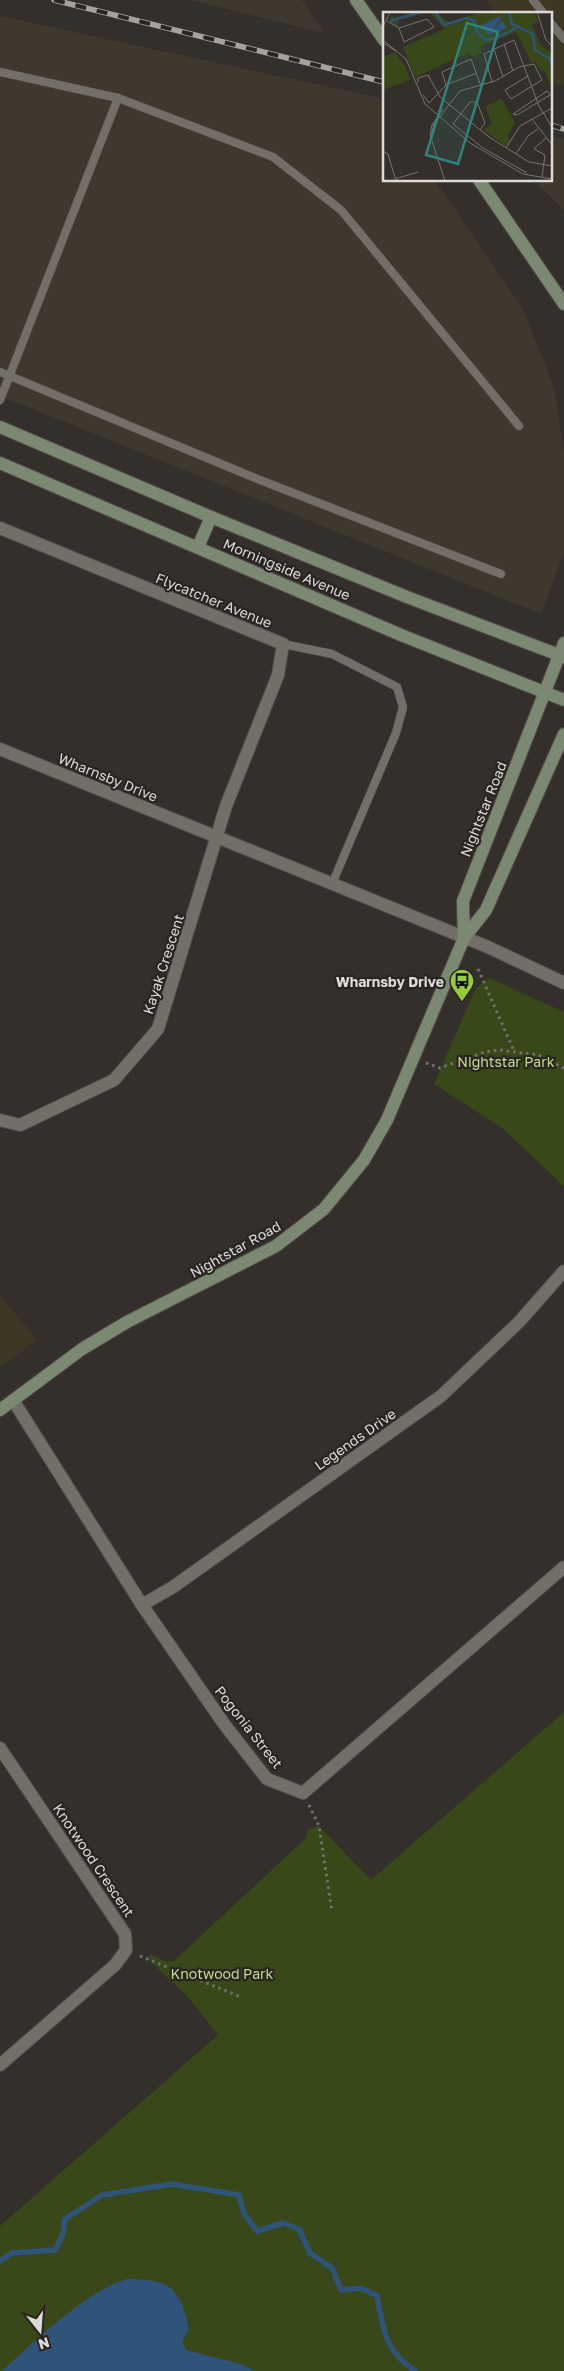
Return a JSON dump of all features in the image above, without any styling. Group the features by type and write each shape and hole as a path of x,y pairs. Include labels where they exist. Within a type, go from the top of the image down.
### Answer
{"street":[{"path":"356,0 383,39"},
{"path":"480,181 564,304"},
{"name":"Morningside Avenue","path":"0,427 211,517 407,597 562,652"},
{"name":"Morningside Avenue","path":"0,463 401,635 564,700"},
{"path":"198,547 211,517"},
{"name":"Flycatcher Avenue","path":"0,528 283,644 278,675 226,806 218,838"},
{"name":"Nightstar Road","path":"464,938 463,901 562,652"},
{"name":"Nightstar Road","path":"0,1410 82,1349 127,1322 276,1246 324,1209 364,1160 387,1120 464,938 486,910 564,734"},
{"name":"Wharnsby Drive","path":"0,749 464,938 564,983"},
{"name":"Kayak Crescent","path":"0,1120 20,1125 114,1080 158,1029 218,838"},
{"name":"Legends Drive","path":"142,1605 173,1587 441,1396 518,1322 564,1271"},
{"name":"Pogonia Street","path":"13,1400 142,1605 224,1724 267,1779 303,1793"},
{"path":"303,1793 564,1568"},
{"name":"Knotwood Crescent","path":"0,1748 125,1934 126,1950 116,1965 0,2065"}],"lane":[{"path":"533,0 542,12"},
{"path":"552,24 564,39"},
{"path":"0,72 118,98 273,157 341,210 519,426"},
{"path":"0,400 118,98"},
{"path":"0,372 260,480 500,574"},
{"path":"283,644 332,654 398,686 403,706 396,733 332,884"}],"path":[{"path":"478,969 514,1051"},
{"path":"413,1058 440,1068 485,1052 514,1051 538,1055 564,1068"},
{"path":"303,1793 319,1826 332,1912"},
{"path":"148,1959 241,1997"}],"shaded area":[{"path":"190,0 302,0 324,33"},
{"path":"486,0 564,0 564,86 552,80 552,12 495,12"},
{"path":"0,16 380,98 383,102 383,181 436,181 521,306 546,365 555,393 564,453 564,552 541,614 0,396"},
{"path":"552,136 564,139 564,210 534,181 552,181"},
{"path":"0,1295 37,1340 0,1368"}],"green space":[{"name":"Nightstar Park","path":"489,978 564,1012 564,1186 502,1128 434,1084 476,988"},
{"name":"Knotwood Park","path":"564,1712 564,2371 0,2371 0,2226 218,2035 188,1997 148,1959 149,1954 167,1962 174,1961 306,1838 307,1830 319,1826 371,1880"}],"water":[{"path":"127,2279 141,2279 163,2284 177,2295 189,2329 182,2342 186,2350 241,2364 255,2371 2,2371 45,2332 78,2306 111,2285"}],"waterway":[{"path":"0,2261 12,2253 55,2250 63,2234 65,2219 102,2195 172,2184 239,2195 244,2214 257,2231 283,2223 299,2229 310,2253 332,2268 341,2290 361,2288 377,2296 381,2319 391,2347 415,2371"}],"railway":[{"path":"54,0 383,82"},
{"path":"552,126 564,129"}],"place":[{"name":"Wharnsby Drive","path":"462,1002"}]}
